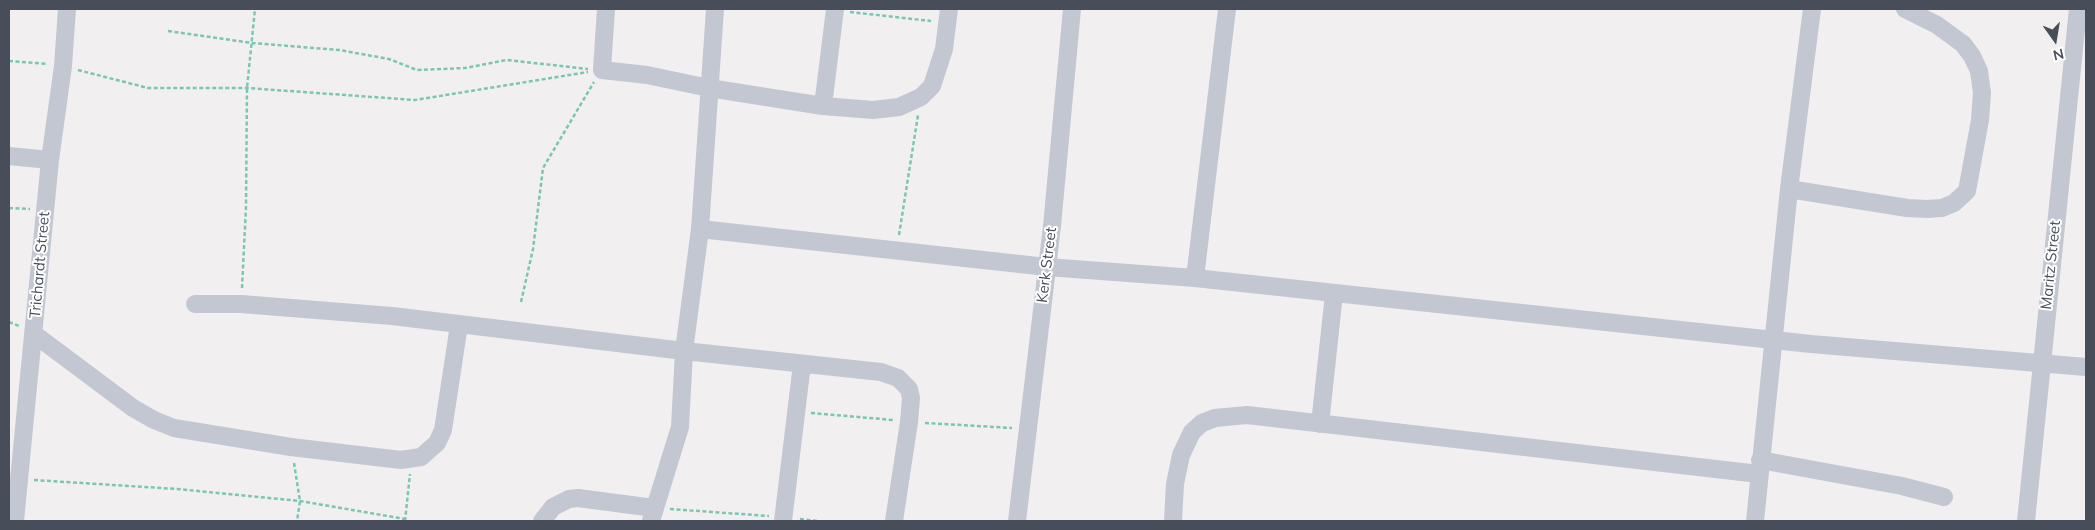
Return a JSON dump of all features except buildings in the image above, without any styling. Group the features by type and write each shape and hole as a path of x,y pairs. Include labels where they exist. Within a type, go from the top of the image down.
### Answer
{"street":[{"name":"Trichardt Street","path":"15,521 50,160 63,66 67,9"},
{"path":"606,9 602,70 647,75 709,88 823,106 884,110 899,107 921,97 932,86 944,49 948,15"},
{"path":"542,521 553,507 569,499 578,498 652,514 680,427 684,352 700,229 715,9"},
{"path":"823,106 835,9"},
{"name":"Kerk Street","path":"1017,521 1047,267 1072,9"},
{"path":"1195,278 1226,9"},
{"path":"1755,521 1789,189 1812,9"},
{"path":"1789,189 1907,208 1927,209 1942,208 1954,203 1966,191 1980,120 1982,93 1979,71 1972,56 1963,44 1937,25 1905,9"},
{"name":"Maritz Street","path":"2026,521 2040,364 2078,9"},
{"path":"9,156 50,160"},
{"path":"700,229 896,252 1047,267 1195,278 1774,340 2086,368"},
{"path":"1320,424 1334,294"},
{"path":"195,304 241,304 392,316 684,352 881,372 898,378 909,389 911,398 910,422 894,521"},
{"path":"34,334 133,408 154,420 174,428 291,448 412,460 420,458 429,452 437,443 443,430 458,324"},
{"path":"784,519 802,364"},
{"path":"1173,521 1175,484 1181,455 1192,432 1202,422 1215,418 1247,416 1760,467 1902,486 1944,496"}],"path":[{"path":"241,304 246,207 247,88 255,9"},
{"path":"835,9 915,20 948,15"},
{"path":"168,31 252,43 347,52 389,59 417,70 465,68 506,60 602,70"},
{"path":"9,61 63,66 148,88 247,88 415,100 602,70"},
{"path":"521,302 533,249 543,168 602,70"},
{"path":"896,252 921,97"},
{"path":"9,208 45,210"},
{"path":"291,448 300,501 297,521"},
{"path":"20,479 177,489 300,501 405,520 412,460"},
{"path":"652,514 817,521"}]}
